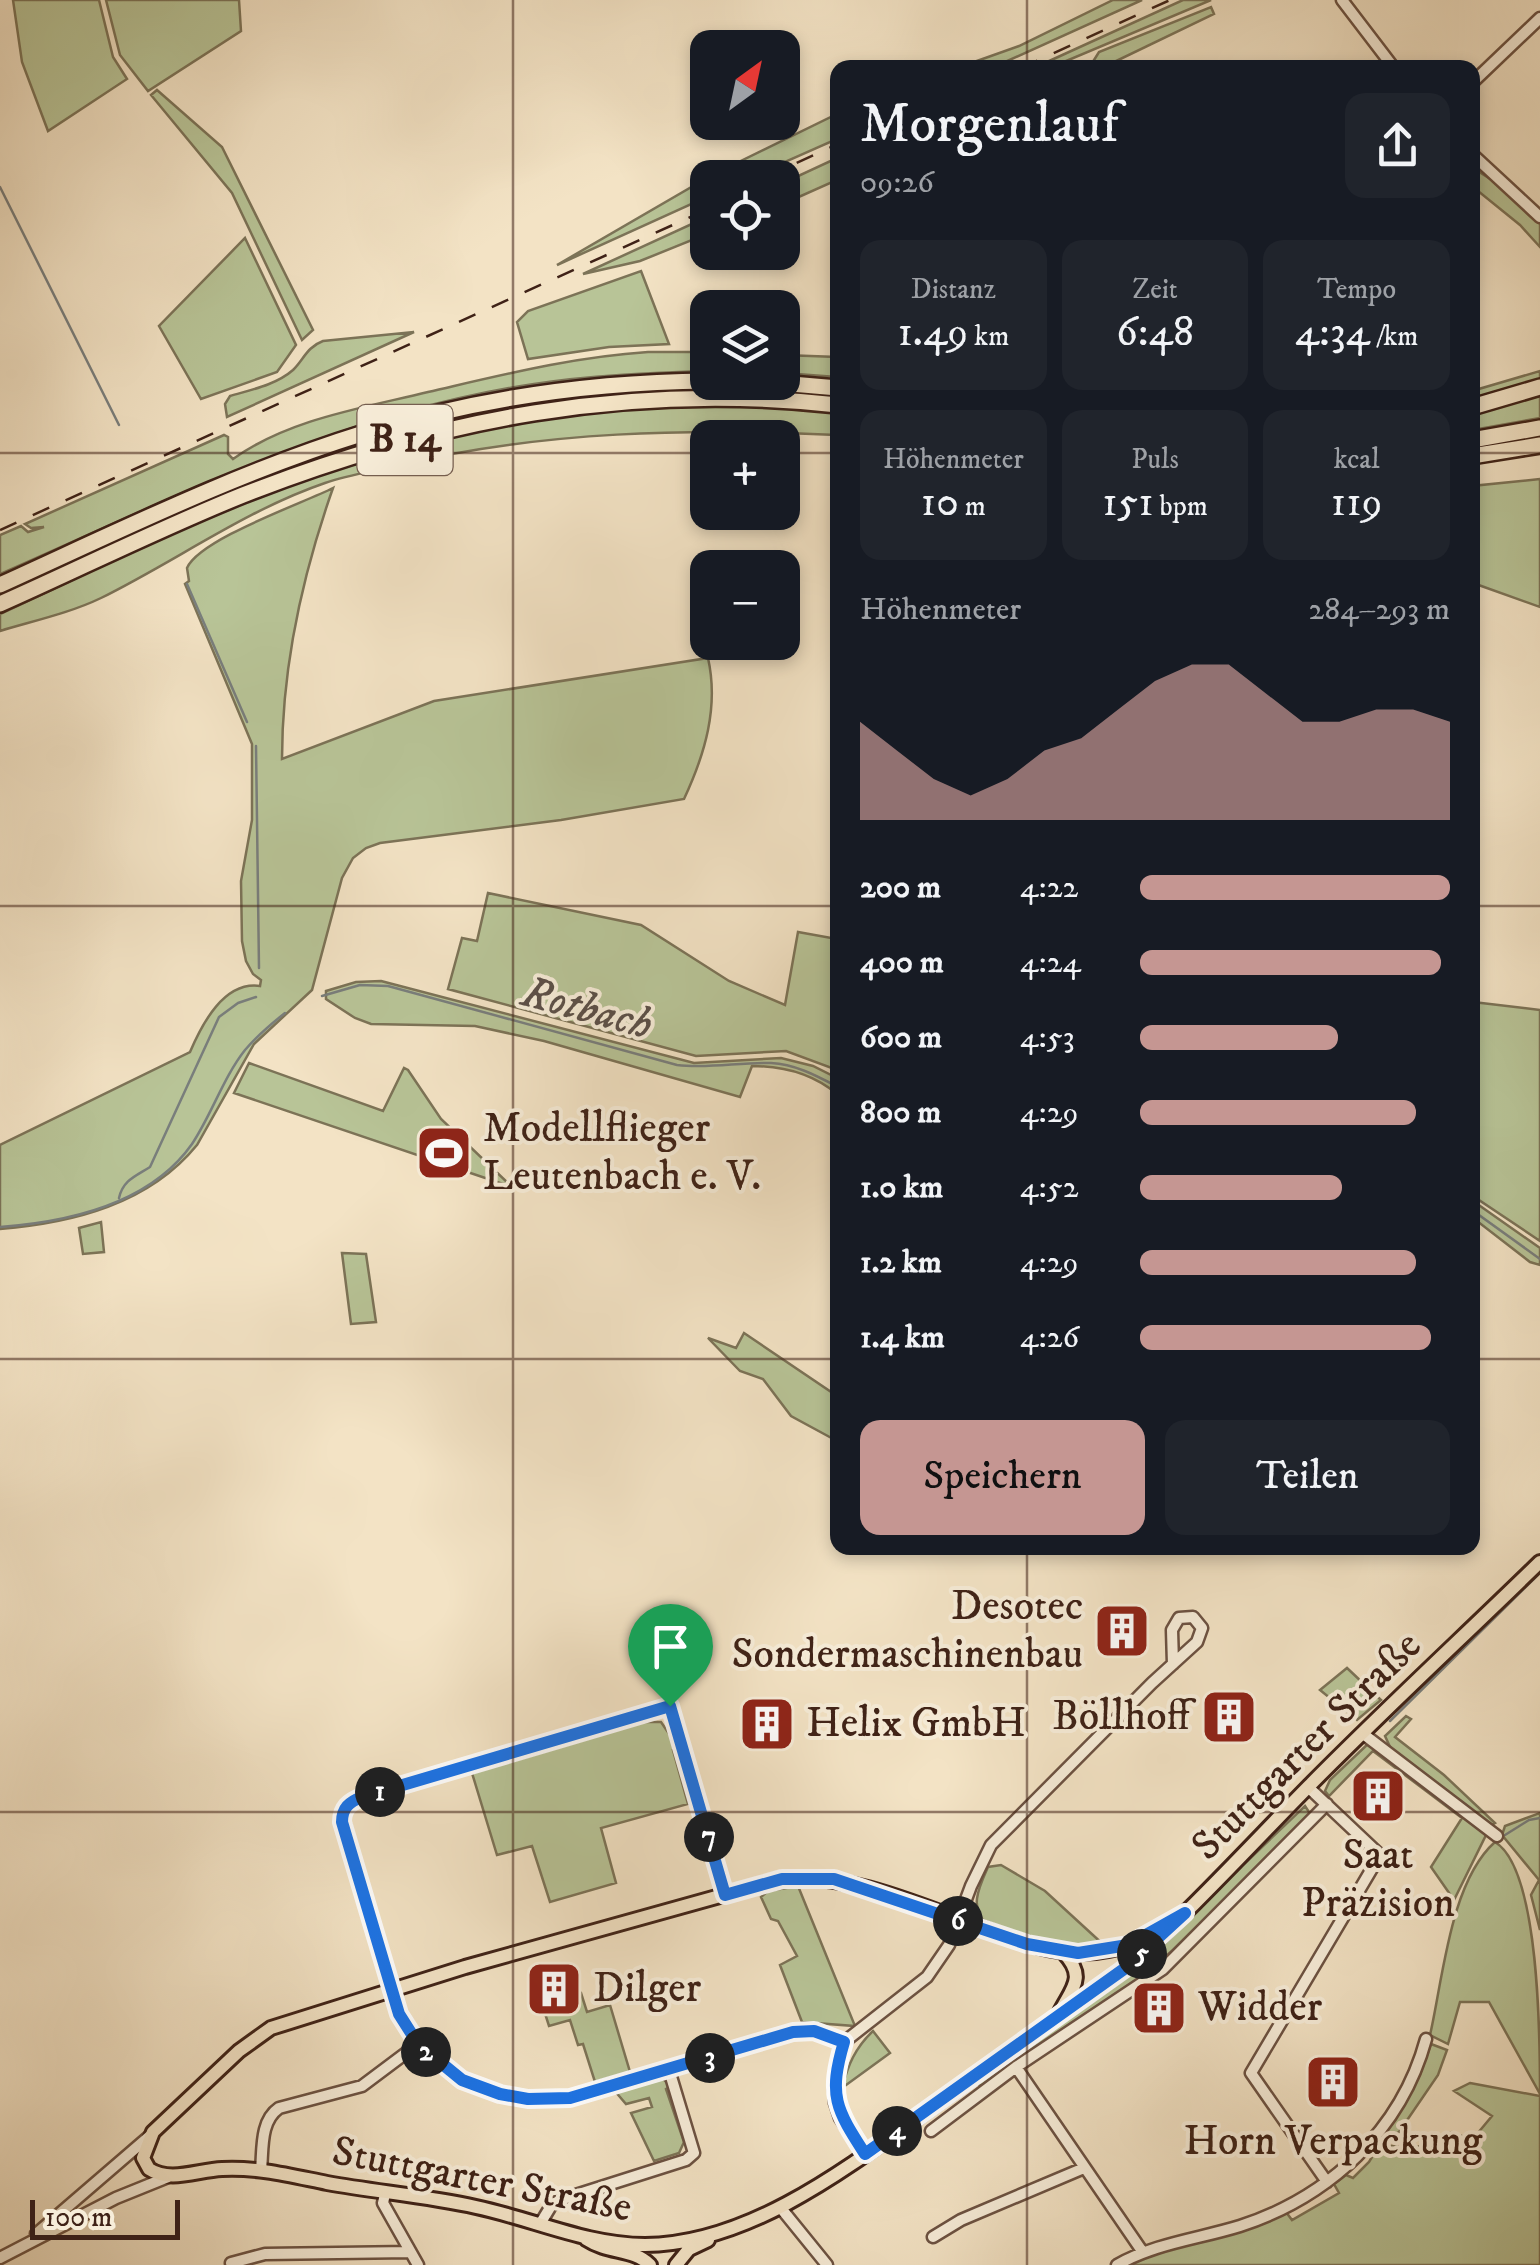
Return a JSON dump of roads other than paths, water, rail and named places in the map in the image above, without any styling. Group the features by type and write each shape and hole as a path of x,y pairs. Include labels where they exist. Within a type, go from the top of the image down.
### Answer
{"highway":[{"name":"B 14","path":"0,585 246,476 365,433 438,413 585,386 690,382"},
{"path":"800,385 830,387"},
{"path":"1480,405 1540,387"},
{"name":"B 14","path":"0,604 243,496 406,440 489,419 650,398 759,398 830,404"},
{"path":"1480,439 1540,428"},
{"path":"1480,455 1540,445"}],"main road":[{"name":"Stuttgarter Straße","path":"168,2177 223,2169 261,2170 385,2194 454,2202 584,2238 620,2243 662,2244 720,2232 780,2207 865,2154 1124,1969 1540,1562"},
{"path":"168,2177 157,2174 145,2163 144,2152 154,2132 239,2051 271,2028 390,1990 782,1879 834,1879 1043,1949 1064,1952 1092,1953 1128,1945 1185,1913"},
{"path":"1056,2019 1077,1976 1064,1952"},
{"path":"676,2265 689,2249 720,2232"},
{"path":"584,2238 601,2249 639,2256 650,2265"}],"street":[{"path":"1342,0 1388,60"},
{"path":"1480,76 1538,22"},
{"path":"1480,163 1540,218"},
{"path":"865,2154 840,2118 835,2103 834,2084 844,2042 926,1976 949,1945 990,1845 1201,1638 1200,1623 1193,1617 1179,1618 1173,1625 1172,1664"},
{"path":"725,1895 670,1706 362,1797 347,1804 342,1822 399,2014 418,2044 462,2080 528,2099 570,2098 793,2032 814,2031 844,2042"},
{"path":"1362,1733 1497,1836"},
{"path":"1308,1787 1380,1855 1251,2073 1327,2182"},
{"path":"931,2131 1016,2067 1164,1969 1327,1804"},
{"path":"1116,2265 1142,2251 1242,2226 1290,2204 1356,2162 1392,2113 1420,2062 1426,2039"},
{"path":"261,2170 264,2132 272,2112 362,2086 418,2044"},
{"path":"1016,2067 1142,2251"},
{"path":"540,2224 560,2200 686,2160 694,2153 669,2070"},
{"path":"0,2258 20,2247 154,2132"},
{"path":"933,2237 961,2220 1084,2168"},
{"name":"Stuttgarter Straße","path":"20,2247 116,2198 168,2177"},
{"path":"385,2194 383,2203 418,2265"},
{"path":"780,2207 827,2265"},
{"path":"232,2263 265,2254 410,2252"}],"waterway":[{"path":"0,187 119,425"},
{"path":"187,584 247,722"},
{"path":"256,746 259,968"},
{"name":"Rotbach","path":"322,996 360,985 388,986 677,1065 780,1064 830,1083"},
{"path":"119,1198 127,1183 150,1167 219,1017 238,1003 256,997"},
{"name":"Rotbach","path":"0,1227 80,1214 154,1182 192,1144 245,1050 285,1013"},
{"name":"Rotbach","path":"1480,1216 1540,1259"},
{"path":"1390,1721 1540,1573"},
{"path":"1505,1835 1529,1820 1540,1818"}],"railway":[{"path":"1039,60 1170,0"},
{"path":"800,161 830,148"},
{"path":"0,530 690,217"}],"place":[{"name":"Modellflieger Leutenbach e. V.","path":"444,1153"},
{"name":"Desotec Sondermaschinenbau","path":"1122,1631"},
{"name":"Böllhoff","path":"1229,1717"},
{"name":"Helix GmbH","path":"767,1724"},
{"name":"Saat Präzision","path":"1378,1796"},
{"name":"Dilger","path":"554,1989"},
{"name":"Widder","path":"1159,2008"},
{"name":"Horn Verpackung","path":"1333,2082"}]}
